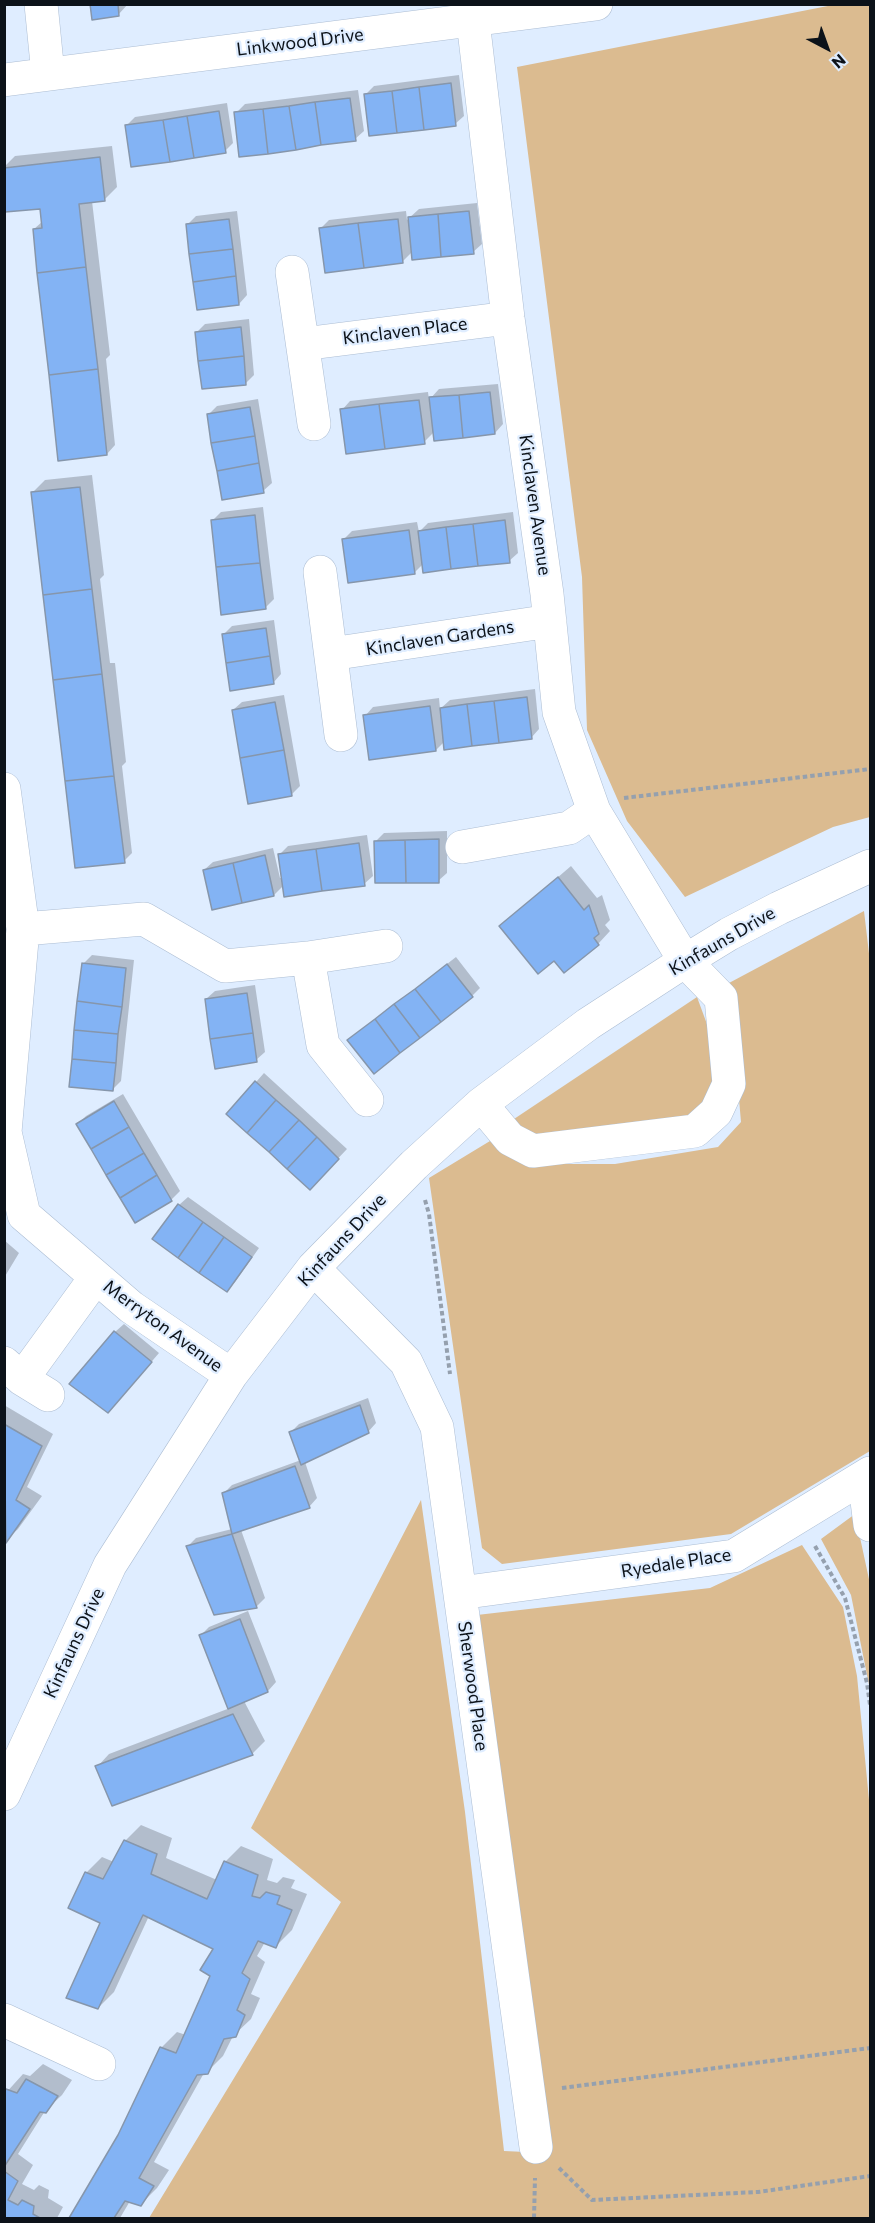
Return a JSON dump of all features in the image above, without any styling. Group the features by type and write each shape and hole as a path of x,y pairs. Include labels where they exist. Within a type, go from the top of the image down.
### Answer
{"street":[{"path":"41,4 48,74"},
{"name":"Linkwood Drive","path":"4,80 596,4"},
{"name":"Kinclaven Avenue","path":"473,21 508,318 548,594 559,712 592,806 685,961 721,998 729,1084 716,1112 695,1131 533,1151 510,1139 481,1104"},
{"path":"292,272 314,424"},
{"name":"Kinclaven Place","path":"303,344 508,318"},
{"path":"320,572 341,735"},
{"name":"Kinclaven Gardens","path":"331,654 550,621"},
{"name":"Merryton Avenue","path":"4,789 23,929 11,987 5,1132 24,1215 131,1307 231,1375"},
{"path":"462,847 569,828 592,806"},
{"name":"Kinfauns Drive","path":"4,1794 110,1565 231,1375 313,1268 414,1165 481,1104 588,1024 685,961 779,908 870,866"},
{"path":"23,929 144,919 225,966 308,958 386,946"},
{"path":"308,958 324,1045 367,1100"},
{"name":"Sherwood Place","path":"313,1268 405,1362 437,1427 536,2147"},
{"name":"Merryton Avenue","path":"25,1379 96,1277"},
{"path":"867,1475 870,1525"},
{"name":"Ryedale Place","path":"460,1593 734,1556 867,1475"},
{"path":"4,2020 99,2064"}],"path":[{"path":"592,806 870,769"},
{"path":"414,1165 429,1214 450,1371 437,1427"},
{"path":"798,1517 846,1598 867,1683 870,1706"},
{"path":"529,2092 870,2048"},
{"path":"536,2147 592,2200 758,2192 870,2176"},
{"path":"534,2218 536,2147"}],"shaded area":[{"path":"838,4 870,5 870,817 833,827 685,897 627,821 587,730 582,577 517,67"},
{"path":"864,911 870,962 870,1451 731,1534 502,1564 482,1548 429,1178 490,1141 523,1164 615,1164 718,1147 741,1122 729,983"},
{"path":"697,997 729,1084 716,1112 534,1139 514,1119"},
{"path":"421,1500 465,1812 504,2151 547,2153 477,1615 710,1588 802,1545 843,1607 857,1676 870,1810 870,2218 149,2218 341,1902 251,1828"},
{"path":"855,1514 870,1584 870,1690 851,1595 821,1539"}],"building":[{"path":"90,4 118,4 119,16 92,20"},
{"path":"451,83 456,126 424,130 419,87"},
{"path":"419,87 424,130 397,133 392,91"},
{"path":"392,91 397,133 369,136 364,94"},
{"path":"350,98 356,141 321,145 315,102"},
{"path":"315,102 321,145 296,150 289,106"},
{"path":"289,106 296,150 268,154 263,109"},
{"path":"263,109 268,154 239,157 234,112"},
{"path":"219,111 226,153 194,158 187,116"},
{"path":"187,116 194,158 170,162 163,120"},
{"path":"163,120 170,162 131,167 125,125"},
{"path":"100,157 105,201 79,204 86,267 37,273 33,229 42,228 40,209 5,212 4,168"},
{"path":"469,211 474,254 441,257 438,214"},
{"path":"438,214 441,257 412,260 408,217"},
{"path":"229,219 233,249 189,254 186,224"},
{"path":"398,219 403,263 364,268 358,223"},
{"path":"358,223 364,268 325,273 319,228"},
{"path":"233,249 236,276 193,282 189,254"},
{"path":"86,267 98,369 49,375 37,273"},
{"path":"236,276 239,305 197,310 193,282"},
{"path":"241,327 244,356 198,361 195,332"},
{"path":"244,356 246,385 202,389 198,361"},
{"path":"98,369 107,455 58,461 49,375"},
{"path":"490,392 495,434 463,438 459,395"},
{"path":"459,395 463,438 434,441 429,397"},
{"path":"419,400 425,444 385,449 379,404"},
{"path":"379,404 385,449 346,454 340,409"},
{"path":"250,407 255,436 211,443 207,414"},
{"path":"255,436 259,463 217,471 211,443"},
{"path":"259,463 264,493 222,500 217,471"},
{"path":"80,487 92,589 43,595 31,492"},
{"path":"255,515 260,563 216,567 211,520"},
{"path":"505,520 510,563 478,566 473,524"},
{"path":"473,524 478,566 451,569 446,527"},
{"path":"446,527 451,569 423,573 418,531"},
{"path":"409,530 415,574 348,583 342,539"},
{"path":"260,563 266,609 221,615 216,567"},
{"path":"92,589 102,674 53,680 43,595"},
{"path":"266,628 270,656 226,663 222,634"},
{"path":"270,656 274,684 230,691 226,663"},
{"path":"102,674 114,776 65,781 53,680"},
{"path":"527,697 532,739 499,743 494,701"},
{"path":"494,701 499,743 472,746 467,704"},
{"path":"275,702 284,750 240,758 232,710"},
{"path":"467,704 472,746 444,750 440,708"},
{"path":"430,706 436,751 369,760 363,715"},
{"path":"284,750 292,796 248,804 240,758"},
{"path":"114,776 125,863 75,868 65,781"},
{"path":"439,839 439,883 406,883 405,840"},
{"path":"405,840 406,883 375,883 374,841"},
{"path":"359,843 365,886 322,891 316,849"},
{"path":"316,849 322,891 284,897 278,854"},
{"path":"265,855 274,896 242,903 233,863"},
{"path":"233,863 242,903 212,910 203,870"},
{"path":"558,877 584,910 589,905 599,934 594,938 599,945 564,973 554,961 538,974 499,926"},
{"path":"82,963 126,968 122,1007 77,1001"},
{"path":"447,964 473,997 441,1022 415,989"},
{"path":"415,989 441,1022 420,1038 394,1004"},
{"path":"247,993 253,1033 210,1039 205,999"},
{"path":"77,1001 122,1007 118,1034 74,1030"},
{"path":"394,1004 420,1038 400,1053 375,1019"},
{"path":"375,1019 400,1053 374,1074 347,1040"},
{"path":"74,1030 118,1034 116,1063 72,1059"},
{"path":"253,1033 257,1062 215,1069 210,1039"},
{"path":"72,1059 116,1063 113,1091 69,1087"},
{"path":"255,1081 276,1100 247,1133 226,1114"},
{"path":"276,1100 299,1120 269,1152 247,1133"},
{"path":"114,1101 129,1127 91,1149 76,1124"},
{"path":"299,1120 317,1137 287,1169 269,1152"},
{"path":"129,1127 144,1153 106,1175 91,1149"},
{"path":"317,1137 339,1159 310,1190 287,1169"},
{"path":"144,1153 157,1175 120,1198 106,1175"},
{"path":"157,1175 172,1201 135,1223 120,1198"},
{"path":"178,1204 203,1222 178,1258 152,1239"},
{"path":"203,1222 224,1237 199,1273 178,1258"},
{"path":"224,1237 252,1257 227,1292 199,1273"},
{"path":"114,1331 152,1362 108,1413 69,1384"},
{"path":"360,1405 369,1433 301,1465 289,1432"},
{"path":"4,1424 42,1446 16,1500 30,1509 6,1543"},
{"path":"295,1466 310,1508 232,1534 222,1493"},
{"path":"232,1534 257,1608 214,1615 186,1546"},
{"path":"240,1619 268,1692 228,1709 199,1635"},
{"path":"233,1714 253,1755 112,1806 95,1766"},
{"path":"124,1840 157,1854 151,1874 207,1899 224,1861 258,1875 252,1896 260,1898 266,1892 280,1896 277,1904 292,1910 276,1948 258,1941 242,1973 250,1979 237,2010 245,2015 236,2037 224,2039 208,2074 197,2075 139,2178 154,2186 141,2206 125,2201 114,2218 69,2218 118,2135 160,2047 176,2053 210,1976 200,1970 213,1949 143,1915 98,2009 66,1998 100,1923 68,1908 85,1872 103,1879"},
{"path":"26,2079 58,2096 46,2113 40,2112 4,2167 4,2092 6,2089 17,2093"},
{"path":"4,2171 18,2181 8,2200 18,2205 22,2200 34,2206 33,2214 40,2218 4,2218"}]}
